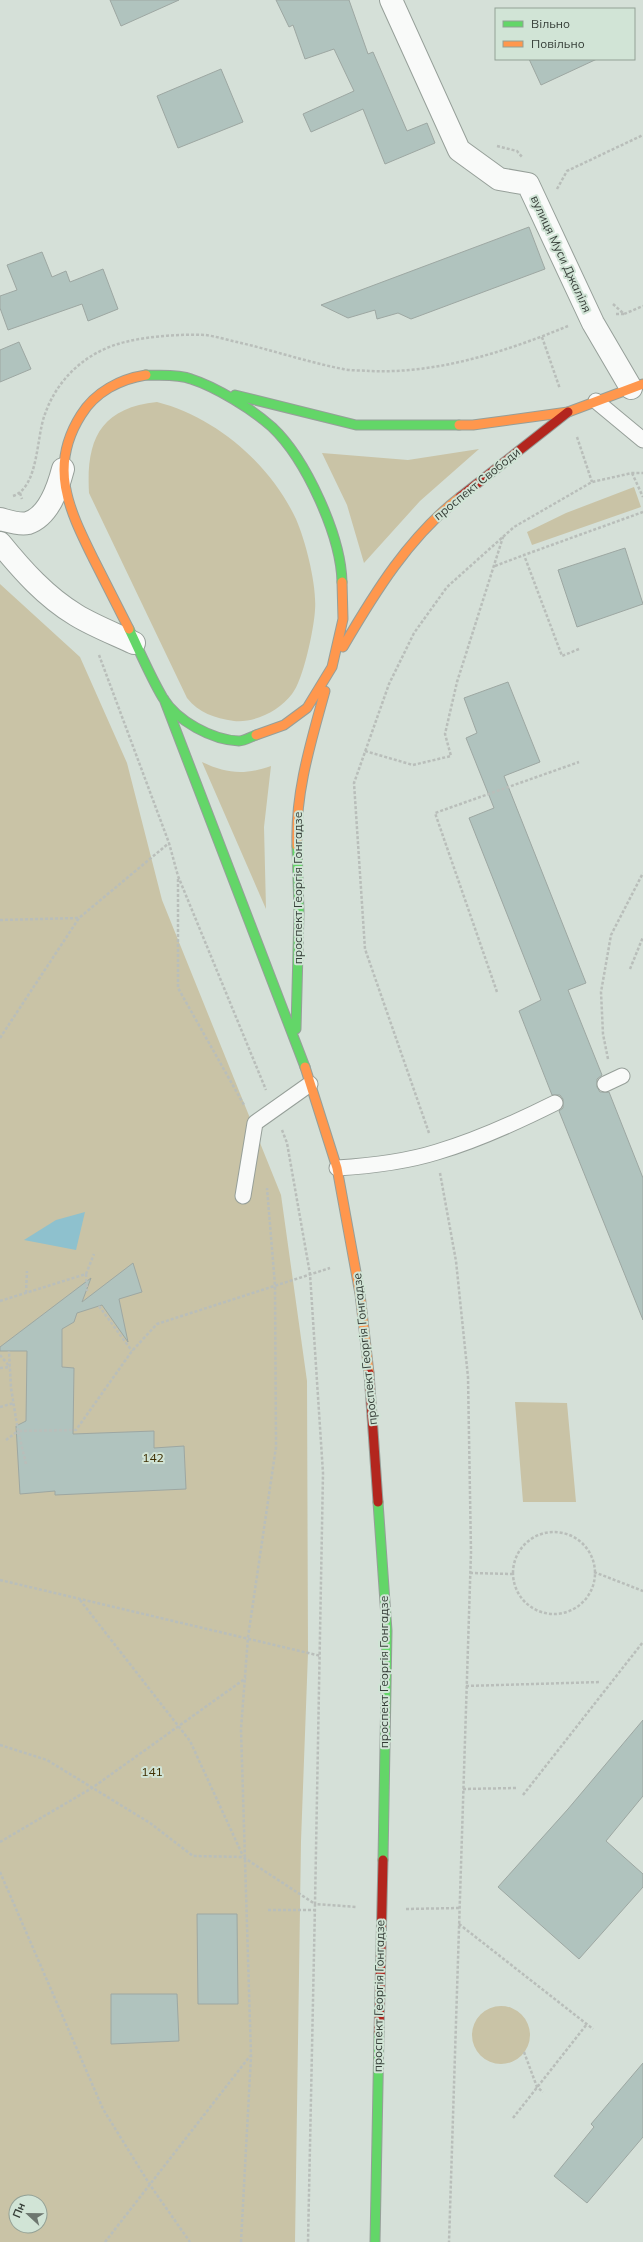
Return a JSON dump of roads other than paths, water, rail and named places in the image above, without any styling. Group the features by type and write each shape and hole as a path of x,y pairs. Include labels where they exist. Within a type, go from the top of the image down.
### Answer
{"street":[{"name":"вулиця Муси Джаліля","path":"391,0 459,150 499,179 528,184 590,315 637,386"},
{"path":"0,519 16,523 28,523 39,516 56,493 63,469 66,444 75,424 88,404 105,390 124,380 146,375 190,378 224,393 272,427 300,463 327,513 342,571 343,619 332,667 307,708 284,725 240,741 221,738 203,731 182,718 164,699 134,643 74,520 65,492 63,469"},
{"name":"проспект Свободи","path":"224,393 356,425 472,425 568,412 637,386"},
{"name":"проспект Свободи","path":"332,667 378,587 437,515 568,412"},
{"path":"0,543 41,588 60,604 76,615 134,643"},
{"name":"проспект Георгія Гонгадзе","path":"296,1040 299,912 296,824 303,771 332,667"},
{"name":"проспект Георгія Гонгадзе","path":"164,699 296,1040 337,1168 355,1260 372,1405 387,1631 375,2242"}],"lane":[{"path":"596,401 643,440"},
{"path":"605,1084 622,1076"},
{"path":"243,1196 255,1123 310,1084"},
{"path":"337,1168 368,1166 436,1153 508,1126 555,1103"}],"water":[{"path":"85,1212 76,1250 24,1240 56,1220"}],"park label":[{"name":"142","path":"153,1458"},
{"name":"141","path":"152,1772"}]}
